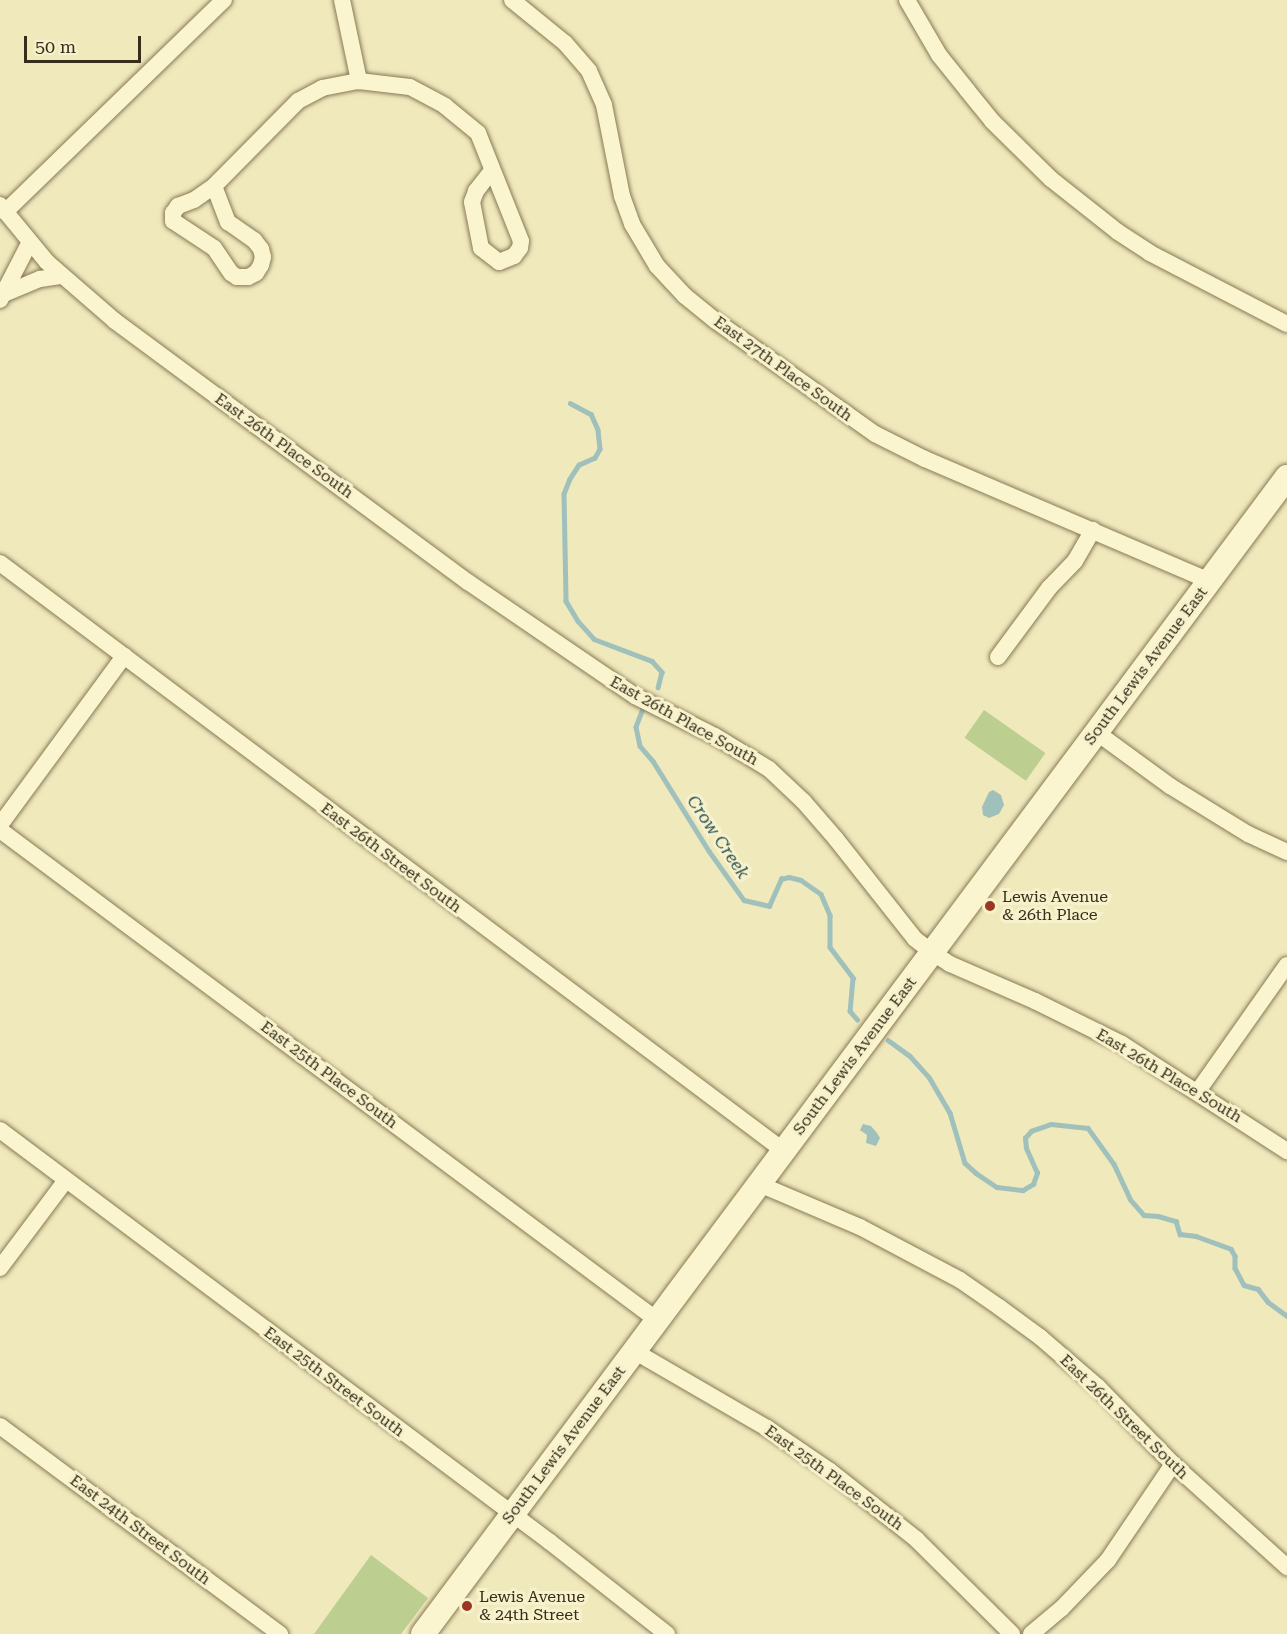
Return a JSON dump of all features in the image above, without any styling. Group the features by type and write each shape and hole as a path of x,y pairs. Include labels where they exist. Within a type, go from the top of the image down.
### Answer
{"main road":[{"name":"South Lewis Avenue East","path":"423,1634 1287,477"}],"street":[{"path":"3,208 224,0"},
{"path":"342,0 359,81"},
{"name":"East 27th Place South","path":"512,0 579,57 597,86 604,105 621,196 632,224 657,266 671,283 716,321 875,434 925,459 1209,581"},
{"path":"907,0 939,55 992,121 1059,186 1118,232 1150,253 1287,324"},
{"path":"214,186 228,222 254,240 261,249 263,257 261,265 256,273 248,277 237,277 231,273 214,248 173,221 173,213 178,206 194,200 214,186 298,101 322,88 359,81 410,87 445,106 478,133 491,172 521,241 514,256 499,262 481,248 472,202 476,191 491,172"},
{"name":"East 26th Place South","path":"3,208 30,242 62,276 115,321 468,582 635,696 715,736 769,769 804,802 915,939 933,953 950,964 1035,1001 1122,1044 1198,1091 1287,1151"},
{"path":"2,297 30,242"},
{"path":"2,297 40,279 62,276"},
{"path":"998,657 1049,588 1075,561 1093,530"},
{"name":"East 26th Street South","path":"0,563 784,1151"},
{"path":"0,825 124,656"},
{"path":"1096,732 1170,786 1248,834 1287,852"},
{"name":"East 25th Place South","path":"0,830 657,1320"},
{"path":"1198,1091 1287,965"},
{"name":"East 25th Street South","path":"0,1131 667,1634"},
{"path":"0,1268 66,1180"},
{"name":"East 26th Street South","path":"759,1184 842,1217 960,1280 1040,1337 1098,1387 1173,1464 1287,1567"},
{"name":"East 25th Place South","path":"634,1351 767,1428 848,1484 916,1539 1012,1634"},
{"name":"East 24th Street South","path":"0,1426 279,1634"},
{"path":"1031,1634 1068,1602 1108,1560 1173,1464"}],"green space":[{"path":"984,710 1045,753 1026,781 964,738"},
{"path":"371,1555 428,1598 401,1634 314,1634"}],"water":[{"path":"993,790 1001,795 1004,805 999,814 989,818 983,815 982,807 989,792"},
{"path":"863,1124 871,1126 880,1138 876,1146 866,1143 867,1135 860,1130"}],"waterway":[{"name":"Crow Creek","path":"570,403 591,414 598,430 600,449 595,458 579,465 564,494 566,601 578,621 594,639 652,661 662,672 658,688"},
{"name":"Crow Creek","path":"644,706 636,727 640,746 653,761 709,851 744,900 769,906 781,879 789,877 801,880 821,894 830,915 830,947 853,978 850,1011 857,1019"},
{"name":"Crow Creek","path":"888,1040 910,1056 929,1077 950,1113 965,1163 976,1173 997,1187 1023,1190 1033,1184 1037,1173 1026,1148 1025,1138 1031,1131 1051,1124 1088,1128 1114,1164 1130,1199 1144,1215 1176,1221 1180,1234 1196,1236 1231,1249 1235,1256 1235,1268 1244,1285 1258,1289 1268,1302 1287,1316"}],"place":[{"name":"Lewis Avenue & 26th Place","path":"990,906"},
{"name":"Lewis Avenue & 24th Street","path":"467,1606"}]}
